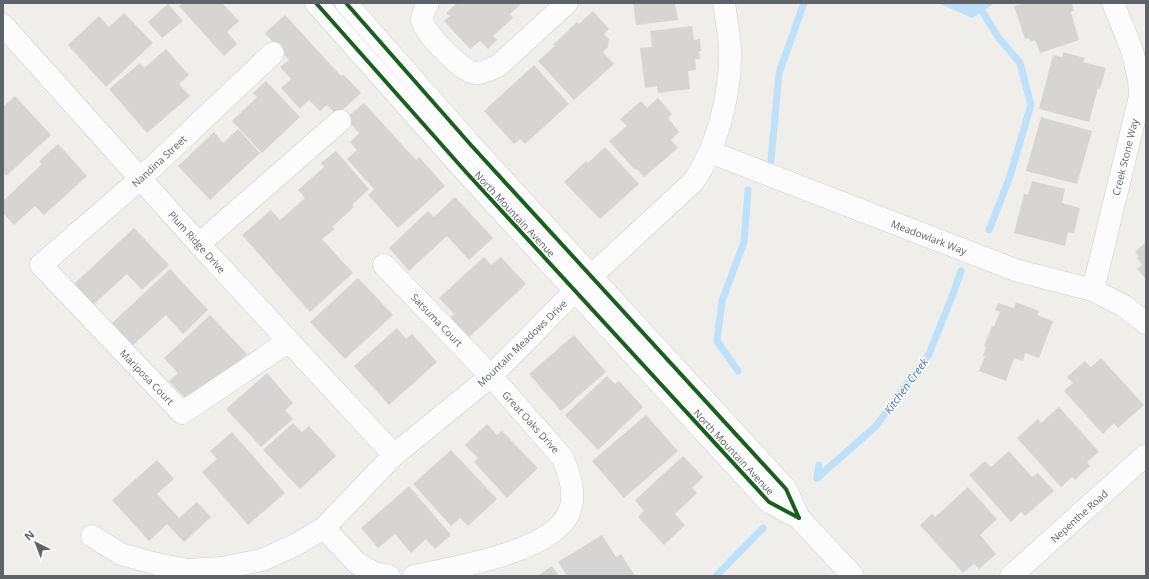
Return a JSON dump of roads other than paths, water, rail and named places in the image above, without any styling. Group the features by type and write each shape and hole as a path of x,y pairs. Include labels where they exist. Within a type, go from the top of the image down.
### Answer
{"street":[{"name":"North Mountain Avenue","path":"316,3 464,171 769,502 799,518"},
{"name":"North Mountain Avenue","path":"346,3 470,144 786,489 799,518 853,576"},
{"path":"428,3 423,13 422,22 426,31 458,65 472,72 485,73 498,66 567,3"},
{"name":"Mountain Meadows Drive","path":"92,536 121,554 157,564 188,570 214,569 262,560 295,545 324,528 394,455 491,376 575,291 693,182 703,168 710,152 721,118 729,84 730,50 724,3"},
{"name":"Creek Stone Way","path":"1093,290 1140,96 1139,48 1113,3"},
{"name":"Plum Ridge Drive","path":"3,25 199,244 394,455"},
{"name":"Nandina Street","path":"41,265 140,179 272,53"},
{"path":"199,244 340,120"},
{"name":"Meadowlark Way","path":"710,152 1018,271 1093,290 1124,306 1146,323"},
{"name":"Mariposa Court","path":"41,265 182,413 289,341"},
{"name":"Satsuma Court","path":"384,265 491,376"},
{"name":"Great Oaks Drive","path":"414,576 490,560 528,546 547,536 564,522 570,510 572,497 569,472 562,456 491,376"},
{"name":"Nepenthe Road","path":"1011,576 1146,455"},
{"path":"324,528 357,563 375,573 389,576"}],"water":[{"path":"938,3 992,3 992,5 972,18"}],"waterway":[{"path":"771,160 779,73 804,3"},
{"name":"Kitchen Creek","path":"980,3 982,11 998,37 1020,63 1031,105 1009,179 989,230"},
{"path":"738,371 717,341 722,301 744,242 748,190"},
{"name":"Kitchen Creek","path":"817,478 876,426 929,354 961,271"},
{"path":"817,478 819,465"},
{"name":"Kitchen Creek","path":"716,576 763,528"}]}
